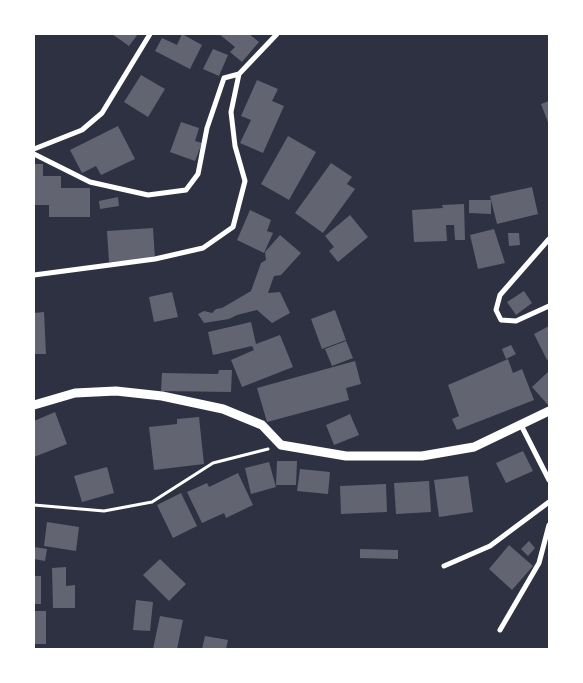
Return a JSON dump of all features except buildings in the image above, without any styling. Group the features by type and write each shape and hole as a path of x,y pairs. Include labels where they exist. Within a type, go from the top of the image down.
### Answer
{"street":[{"path":"34,149 82,130 102,113 150,34"},
{"path":"34,154 90,182 148,195 186,190 198,174 207,128 224,78 239,74 277,34"},
{"path":"34,275 155,259 203,248 232,227 245,181 234,146 231,112 239,74"},
{"path":"549,238 500,295 496,310 501,320 516,321 549,306"},
{"path":"34,405 75,393 116,391 162,396 223,409 262,425 281,446 346,456 422,456 474,447 549,411"},
{"path":"521,425 549,480"},
{"path":"444,566 490,546 549,502"},
{"path":"500,630 539,563 549,526"}],"path":[{"path":"34,505 104,511 152,502 212,463 281,446"}]}
